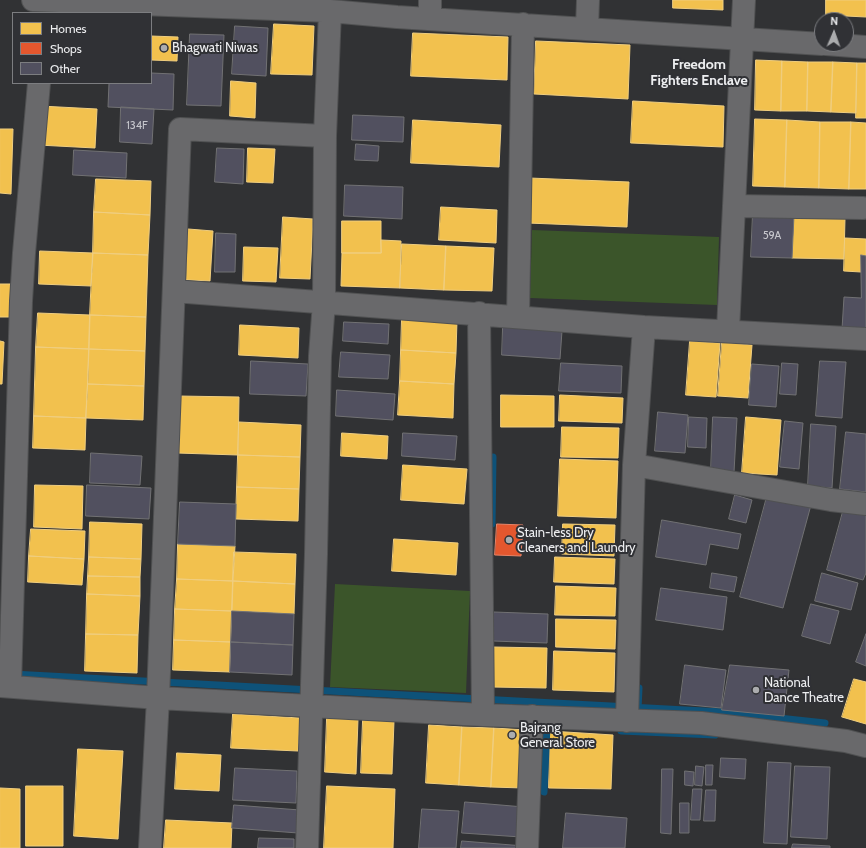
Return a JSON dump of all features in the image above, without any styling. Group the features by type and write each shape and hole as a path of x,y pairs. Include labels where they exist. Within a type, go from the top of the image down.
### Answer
{"street":[{"path":"587,29 588,0"},
{"path":"728,330 744,0"},
{"path":"41,5 275,5 330,11 430,9 523,24 742,37 814,43"},
{"path":"307,848 312,705 320,351 324,302 325,136 330,11"},
{"path":"518,317 523,24"},
{"path":"854,46 866,47"},
{"path":"39,84 22,293 5,686 158,698 483,715 701,724 846,741 866,746"},
{"path":"150,848 158,698 180,129 325,136"},
{"path":"734,206 863,208"},
{"path":"174,291 479,313 644,327 728,330 866,339"},
{"path":"479,313 483,715"},
{"path":"627,721 634,464 644,327"},
{"path":"634,464 823,498 866,504"},
{"path":"527,848 532,716"}],"green space":[{"path":"532,230 719,237 717,305 530,298"},
{"path":"335,584 470,591 466,693 330,687"}],"building: Homes":[{"path":"673,0 723,0 723,10 673,8"},
{"path":"826,0 866,0 866,17 854,16 854,12 826,12"},
{"path":"274,24 314,26 312,75 271,74"},
{"path":"413,33 508,37 507,80 411,76"},
{"name":"Bhagwati Niwas","path":"152,36 178,37 177,61 152,60"},
{"path":"536,41 630,45 628,99 534,94"},
{"path":"756,60 782,61 781,111 755,110"},
{"path":"782,61 808,62 807,111 781,111"},
{"path":"808,62 833,62 831,112 807,111"},
{"path":"833,62 857,63 856,113 831,112"},
{"path":"857,63 866,63 866,118 856,118"},
{"path":"231,81 256,83 255,118 230,116"},
{"path":"633,101 724,106 723,147 631,143"},
{"path":"40,106 97,109 95,148 38,145"},
{"path":"755,119 787,120 785,187 753,186"},
{"path":"413,120 501,125 499,167 411,163"},
{"path":"787,120 820,122 819,188 785,187"},
{"path":"820,122 851,122 849,189 819,188"},
{"path":"851,122 866,123 866,189 849,189"},
{"path":"0,129 13,129 11,194 0,193"},
{"path":"248,148 275,149 273,183 247,182"},
{"path":"529,178 629,182 627,227 527,223"},
{"path":"96,179 151,181 150,215 94,212"},
{"path":"441,207 497,210 496,243 439,240"},
{"path":"94,212 150,215 148,255 93,253"},
{"path":"794,215 845,218 844,259 792,258"},
{"path":"283,217 313,219 310,279 280,278"},
{"path":"342,221 381,221 381,253 342,253"},
{"path":"188,229 213,231 210,281 186,280"},
{"path":"845,238 866,239 866,256 861,255 861,272 844,271"},
{"path":"381,240 401,241 400,288 341,286 342,253 381,253"},
{"path":"402,244 446,246 444,290 400,288"},
{"path":"446,246 494,248 492,291 444,290"},
{"path":"244,247 278,248 276,282 243,281"},
{"path":"40,251 93,253 91,286 39,284"},
{"path":"93,253 148,255 146,317 90,315"},
{"path":"0,284 11,284 12,317 0,317"},
{"path":"38,313 90,315 89,349 36,347"},
{"path":"90,315 146,317 145,351 89,349"},
{"path":"402,318 457,320 456,353 401,350"},
{"path":"240,325 299,328 298,358 239,355"},
{"path":"0,341 4,342 2,384 0,384"},
{"path":"690,341 720,343 716,397 686,395"},
{"path":"722,342 752,345 748,398 718,396"},
{"path":"36,347 89,349 86,418 34,416"},
{"path":"89,349 145,351 144,386 88,384"},
{"path":"401,350 456,353 454,384 400,381"},
{"path":"400,381 454,384 453,418 398,415"},
{"path":"88,384 144,386 143,420 86,418"},
{"path":"501,395 554,396 554,427 501,427"},
{"path":"560,395 623,398 622,423 559,421"},
{"path":"178,396 239,397 238,455 177,453"},
{"path":"34,416 86,418 85,450 33,448"},
{"path":"746,417 781,420 777,475 742,473"},
{"path":"239,422 301,425 300,457 238,455"},
{"path":"562,427 619,428 618,458 561,457"},
{"path":"342,433 388,436 387,459 341,456"},
{"path":"238,455 300,457 299,489 237,487"},
{"path":"560,459 618,461 616,518 558,516"},
{"path":"403,465 467,469 464,504 401,500"},
{"path":"35,485 83,486 82,529 34,527"},
{"path":"237,487 299,489 298,521 236,519"},
{"path":"90,522 142,524 141,559 89,557"},
{"path":"563,524 615,525 614,556 562,554"},
{"path":"31,529 85,531 84,559 29,556"},
{"path":"394,539 458,543 456,575 392,571"},
{"path":"178,544 235,546 233,581 177,579"},
{"path":"234,552 296,554 295,584 233,581"},
{"path":"29,556 84,559 82,585 28,582"},
{"path":"89,557 141,559 140,577 88,576"},
{"path":"555,557 615,559 614,584 554,582"},
{"path":"88,576 140,577 140,596 87,594"},
{"path":"177,579 233,581 232,611 175,609"},
{"path":"233,581 295,584 294,614 232,611"},
{"path":"556,586 616,588 615,616 555,615"},
{"path":"87,594 140,596 138,635 86,634"},
{"path":"175,609 232,611 231,642 174,640"},
{"path":"556,619 616,620 615,649 556,647"},
{"path":"86,634 138,635 137,673 85,671"},
{"path":"174,640 231,642 230,672 173,670"},
{"path":"493,647 547,648 546,688 492,687"},
{"path":"554,651 615,653 614,692 553,690"},
{"path":"854,679 866,682 866,724 842,717"},
{"path":"233,714 300,718 298,751 231,748"},
{"path":"327,718 358,719 356,774 325,772"},
{"path":"363,720 394,721 392,774 361,773"},
{"path":"429,725 462,727 459,785 426,783"},
{"path":"462,727 494,728 491,787 459,785"},
{"path":"494,728 526,730 523,788 491,787"},
{"path":"550,731 613,735 611,789 549,788"},
{"path":"78,749 123,751 118,839 74,836"},
{"path":"177,753 221,755 219,791 175,789"},
{"path":"26,786 63,786 63,846 26,846"},
{"path":"327,786 395,789 393,848 324,848"},
{"path":"0,788 20,789 20,848 0,848"},
{"path":"166,820 232,823 231,848 164,848"}],"building: Shops":[{"name":"Stain-less Dry Cleaners and Laundry","path":"497,524 523,525 521,556 495,555"}],"building: Other":[{"path":"235,26 268,28 266,76 232,74"},
{"path":"190,34 224,35 221,106 187,105"},
{"path":"152,73 174,74 173,110 108,107 109,84 152,84"},
{"path":"121,107 154,109 152,144 120,142"},
{"path":"353,115 404,117 403,142 352,140"},
{"path":"356,144 379,146 378,161 355,160"},
{"path":"217,148 244,149 243,184 215,182"},
{"path":"74,150 127,153 126,178 73,175"},
{"path":"345,185 403,187 402,219 344,216"},
{"path":"753,213 794,215 792,258 751,257"},
{"path":"216,233 236,234 235,272 215,272"},
{"path":"861,255 866,256 866,330 842,329 844,297 861,298"},
{"path":"344,322 389,324 388,344 343,341"},
{"path":"503,327 562,331 560,359 502,355"},
{"path":"341,352 390,355 388,379 339,377"},
{"path":"251,361 308,364 306,396 250,394"},
{"path":"820,361 846,362 842,418 816,416"},
{"path":"561,363 622,366 621,393 559,391"},
{"path":"782,363 798,364 796,395 780,394"},
{"path":"752,364 779,366 776,407 749,405"},
{"path":"337,390 395,394 393,420 336,416"},
{"path":"658,412 688,415 685,453 655,451"},
{"path":"689,417 707,418 706,448 688,447"},
{"path":"713,417 737,418 734,472 711,471"},
{"path":"785,421 803,423 799,469 780,467"},
{"path":"811,424 836,426 832,488 808,486"},
{"path":"846,432 866,434 866,492 840,489"},
{"path":"403,433 457,436 455,460 402,456"},
{"path":"91,453 142,456 140,485 90,483"},
{"path":"87,485 151,488 149,519 86,516"},
{"path":"768,493 811,505 783,608 740,597"},
{"path":"735,495 752,500 746,523 729,519"},
{"path":"180,502 236,504 235,546 178,544"},
{"path":"844,508 866,510 866,573 863,580 827,570"},
{"path":"662,520 741,534 738,549 710,544 706,565 656,557"},
{"path":"712,573 737,577 734,592 710,588"},
{"path":"822,573 858,583 851,610 815,601"},
{"path":"661,588 727,597 723,630 656,620"},
{"path":"811,604 839,611 830,644 802,636"},
{"path":"232,611 294,614 293,645 231,642"},
{"path":"494,612 548,614 547,643 493,641"},
{"path":"866,634 866,666 856,662"},
{"path":"231,642 293,645 292,675 230,672"},
{"path":"685,665 726,670 721,708 680,704"},
{"name":"National Dance Theatre","path":"730,665 789,670 784,716 722,710"},
{"path":"721,758 746,759 745,779 720,777"},
{"path":"768,762 791,763 787,844 764,843"},
{"path":"706,765 713,765 712,785 706,785"},
{"path":"696,766 704,767 702,786 695,785"},
{"path":"795,766 830,767 827,839 791,837"},
{"path":"235,768 297,771 296,803 233,800"},
{"path":"662,769 673,769 671,834 661,833"},
{"path":"685,771 694,772 693,786 685,785"},
{"path":"693,789 702,789 700,820 691,820"},
{"path":"706,790 716,790 715,821 704,821"},
{"path":"465,802 524,807 521,837 462,833"},
{"path":"680,803 689,803 689,833 680,833"},
{"path":"234,805 300,810 298,833 232,828"},
{"path":"422,809 459,811 456,848 419,848"},
{"path":"566,813 627,818 625,848 563,848"},
{"path":"259,838 294,839 294,848 258,848"},
{"path":"462,841 524,846 524,848 461,848"},
{"path":"793,844 830,846 830,848 792,848"}],"waterway":[{"path":"492,524 493,457"},
{"path":"12,674 723,712 825,723"},
{"path":"638,709 639,688"},
{"path":"544,792 547,726"},
{"path":"621,731 715,735"}],"place":[{"name":"Bhagwati Niwas","path":"164,48"},
{"name":"Stain-less Dry Cleaners and Laundry","path":"509,540"},
{"name":"National Dance Theatre","path":"756,690"},
{"name":"Bajrang General Store","path":"512,735"}],"district":[{"name":"Freedom Fighters Enclave","path":"699,74"}]}
